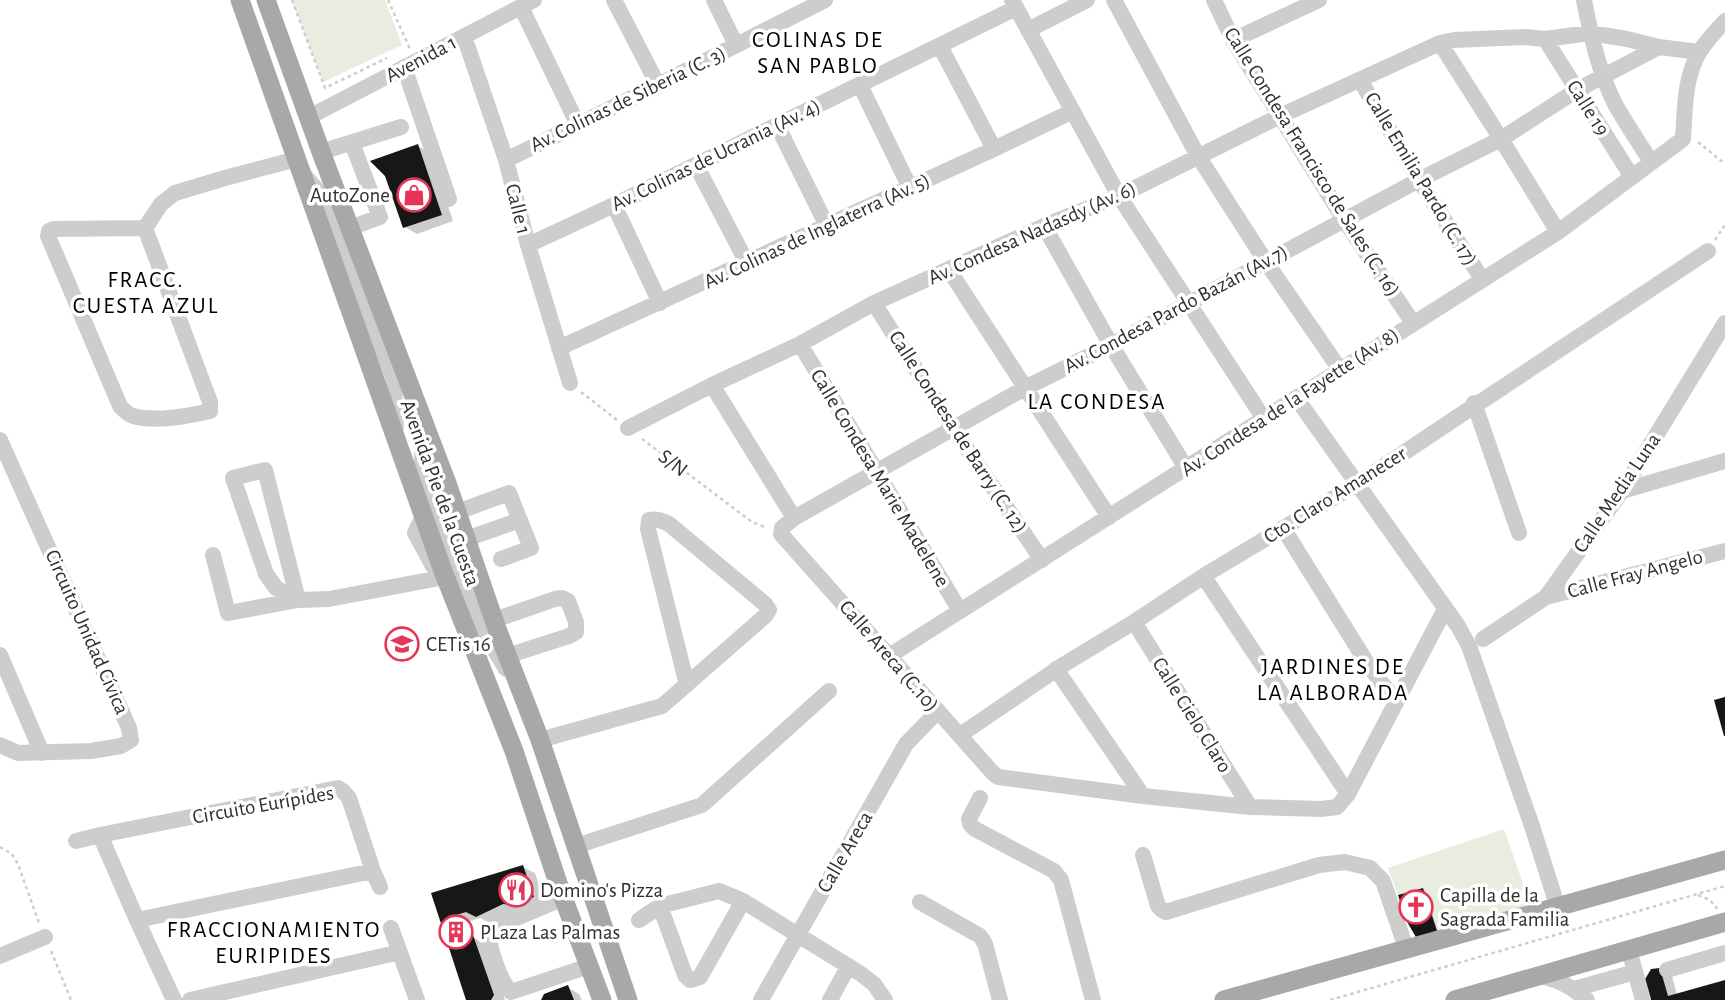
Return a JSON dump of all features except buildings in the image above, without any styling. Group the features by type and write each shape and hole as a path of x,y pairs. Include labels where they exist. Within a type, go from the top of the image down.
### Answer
{"main road":[{"name":"Avenida Pie de la Cuesta","path":"240,0 444,574 514,751 602,999"},
{"name":"Avenida Pie de la Cuesta","path":"266,0 422,416 507,656 526,701 628,1000"},
{"path":"1224,1000 1725,860"},
{"path":"1455,1000 1724,925"}],"street":[{"path":"614,0 658,85"},
{"path":"714,0 736,45"},
{"path":"1028,30 1087,0"},
{"path":"1114,0 1198,156 1340,371"},
{"name":"Calle Condesa Francisco de Sales (C. 16)","path":"1213,0 1233,40 1345,221 1413,323"},
{"path":"1233,40 1319,0"},
{"path":"1584,0 1590,33 1603,75 1616,106 1651,162"},
{"name":"Av. Colinas de Siberia (C. 3)","path":"506,160 658,85 816,2"},
{"path":"527,3 578,125"},
{"name":"Avenida 1","path":"309,117 401,60 464,36 527,3"},
{"path":"1014,4 1119,195 1264,419"},
{"name":"Av. Colinas de Ucrania (Av. 4)","path":"528,245 940,46 1014,4"},
{"path":"1684,139 1686,96 1692,68 1699,52 1725,21"},
{"name":"Av. Condesa Nadasdy (Av. 6)","path":"628,428 800,344 874,303 1119,195 1280,116 1440,43 1525,37 1545,39 1590,33 1699,52"},
{"name":"Calle 1","path":"464,36 506,160 528,245 570,383"},
{"name":"Calle 19","path":"1545,39 1632,177"},
{"path":"1440,43 1558,232"},
{"path":"940,46 994,149"},
{"name":"Av. Condesa Pardo Bazán (Av.7)","path":"781,534 782,528 794,518 1025,388 1501,139 1577,90 1659,47"},
{"path":"401,60 449,199"},
{"name":"Calle Emilia Pardo (C. 17)","path":"1360,80 1482,279"},
{"path":"860,85 910,188"},
{"path":"1594,118 1616,106"},
{"name":"Av. Colinas de Inglaterra (Av. 5)","path":"559,348 1073,111"},
{"path":"776,125 827,226"},
{"path":"321,152 401,127"},
{"name":"Av. Condesa de la Fayette (Av. 8)","path":"889,656 1558,232 1684,139"},
{"path":"350,228 380,218 352,143"},
{"path":"145,228 161,204 175,193 225,178 299,165"},
{"path":"696,165 747,263"},
{"path":"614,205 660,303"},
{"path":"1044,226 1111,345 1186,468"},
{"path":"145,228 210,402 210,411 148,418 130,415 120,406 48,236 49,231 54,229 145,228"},
{"name":"Cto. Claro Amanecer","path":"960,735 1056,669 1357,484 1707,251"},
{"path":"949,270 1109,517"},
{"name":"Calle Condesa de Barry (C. 12)","path":"874,303 953,428 1042,560"},
{"name":"Calle Media Luna","path":"1483,639 1546,597 1622,491 1725,323"},
{"name":"Calle Condesa Marie Madelene","path":"800,344 960,611"},
{"path":"712,385 794,518"},
{"path":"1297,399 1458,626 1469,646 1528,813 1558,908"},
{"path":"1475,405 1520,533"},
{"path":"422,416 422,464 440,514 482,629 526,701"},
{"name":"Circuito Unidad Cívica","path":"0,440 5,463 130,728 131,740 121,747 42,753 18,752 0,745"},
{"path":"1622,491 1725,461"},
{"path":"265,470 298,600 276,588 266,574 233,478 265,470"},
{"path":"457,512 509,493 531,548 501,559"},
{"path":"540,740 662,706 687,685 765,616 769,610 669,524 653,519 649,520 648,529 687,685"},
{"path":"466,539 520,520"},
{"path":"1283,528 1367,663 1395,701"},
{"name":"Calle Areca (C.10)","path":"781,534 998,777 1143,796"},
{"name":"Calle Fray Angelo","path":"1546,597 1725,551"},
{"path":"213,555 228,613 298,600 329,600 444,574"},
{"path":"1204,577 1348,794"},
{"path":"494,620 562,598 568,601 576,622 576,632 569,636 507,656"},
{"path":"1056,669 1143,796 1250,807 1321,810 1337,807 1348,794 1445,609"},
{"name":"Calle Cielo Claro","path":"1134,622 1250,807"},
{"path":"2,663 42,753"},
{"path":"576,846 702,805 829,691"},
{"name":"Calle Areca","path":"761,1000 906,744 938,711"},
{"name":"Circuito Eurípides","path":"76,841 338,788 349,798 380,887"},
{"path":"980,799 969,820 975,829 1054,871 1061,880 1093,1000"},
{"path":"100,835 174,1000"},
{"path":"1143,855 1158,906 1166,912 1319,865 1345,862 1370,868 1383,881 1406,948"},
{"path":"136,920 373,871"},
{"path":"639,920 660,906 719,891 743,901 874,984 885,1000"},
{"path":"564,898 488,930 504,985 511,992 590,966"},
{"path":"660,906 685,975 690,980 700,977 743,901"},
{"path":"920,902 980,936 985,944 1000,1000"},
{"path":"391,928 417,1000"},
{"path":"0,956 45,937"},
{"path":"1629,950 1643,1000"},
{"path":"190,1000 400,952"},
{"path":"1667,970 1725,953"},
{"path":"830,1000 848,967"},
{"path":"1539,976 1558,980 1580,995 1635,972"}],"path":[{"path":"292,0 325,88 401,60"},
{"path":"388,0 409,47"},
{"path":"1684,139 1695,139 1725,164"},
{"name":"S/N","path":"570,383 752,522 781,534"},
{"path":"0,847 12,854 18,864 71,1000"},
{"path":"1330,1000 1725,886"},
{"path":"1698,895 1714,904 1724,925"}],"shaded area":[{"path":"292,0 385,0 402,45 323,82"},
{"path":"1504,829 1531,907 1438,934 1423,888 1398,895 1388,868"}],"place":[{"name":"AutoZone","path":"414,195"},
{"name":"CETis 16","path":"402,644"},
{"name":"Domino's Pizza","path":"516,890"},
{"name":"Capilla de la Sagrada Familia","path":"1416,907"},
{"name":"PLaza Las Palmas","path":"456,932"}],"district":[{"name":"COLINAS DE SAN PABLO","path":"818,53"},
{"name":"FRACC. CUESTA AZUL","path":"146,293"},
{"name":"LA CONDESA","path":"1097,402"},
{"name":"JARDINES DE LA ALBORADA","path":"1333,680"},
{"name":"FRACCIONAMIENTO EURIPIDES","path":"274,943"}]}
